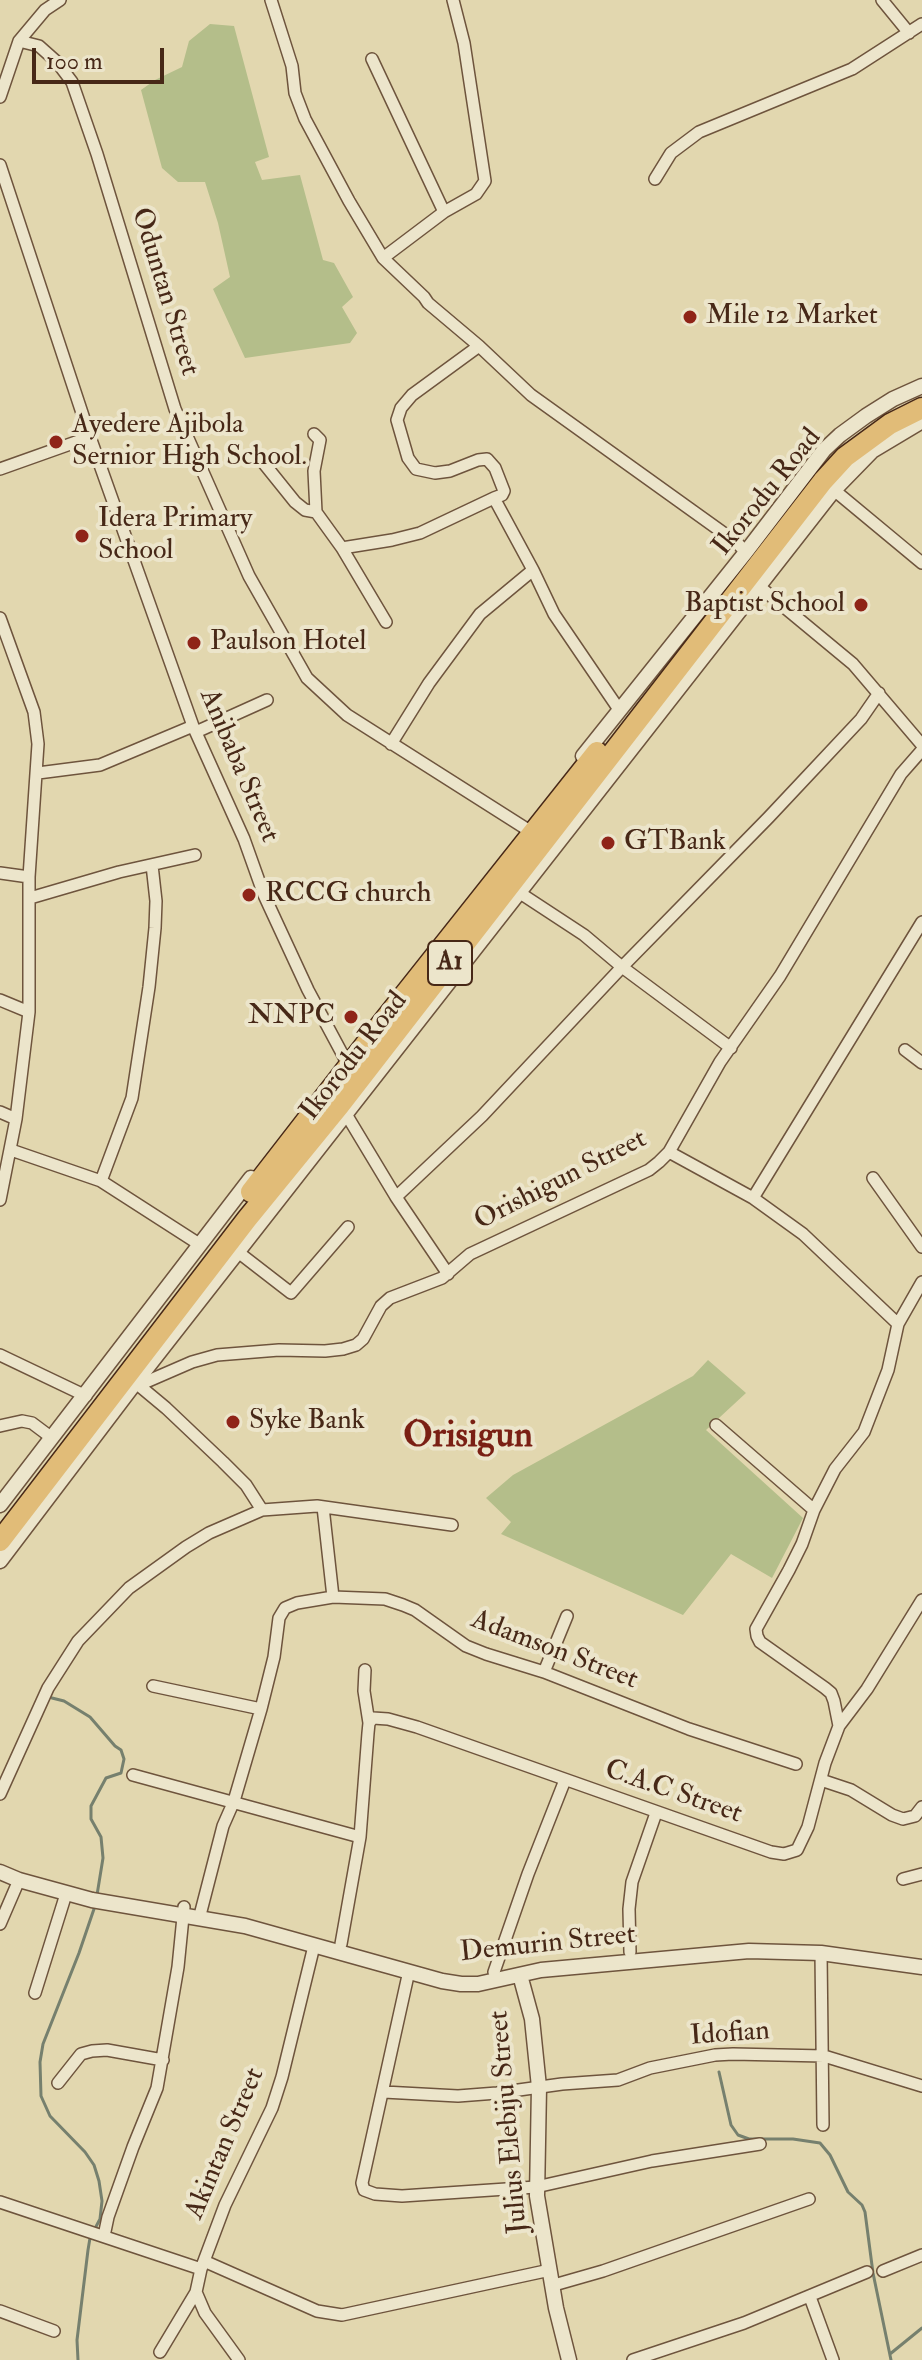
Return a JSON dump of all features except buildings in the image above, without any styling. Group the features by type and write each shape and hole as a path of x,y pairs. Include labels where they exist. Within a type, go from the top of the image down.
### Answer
{"highway":[{"name":"Ikorodu Road","path":"0,1521 532,824 725,591 814,473 857,432 880,416 922,395"},
{"name":"Ikorodu Road","path":"0,1541 228,1243 340,1105 823,481 845,457 866,441 890,424 922,408"}],"street":[{"path":"0,97 19,41 45,10 60,0"},
{"path":"271,0 292,66 295,93 305,119 383,258 428,303 531,395 590,435 746,552"},
{"path":"383,258 444,212 476,194 485,181 464,43 453,0"},
{"path":"882,0 909,33"},
{"path":"655,179 671,153 699,132 852,69 922,24"},
{"name":"Oduntan Street","path":"19,41 39,46 57,62 72,82 175,409 249,576 307,678 347,715 391,744 532,824"},
{"path":"372,59 444,212"},
{"name":"Anibaba Street","path":"0,165 90,437 195,729 244,839 264,895 308,990 345,1059"},
{"path":"342,548 420,533 502,495 503,485 487,459 450,471 435,473 416,469 408,458 397,420 401,408 412,395 479,346"},
{"name":"Ikorodu Road","path":"589,756 620,711 803,475 840,435 884,405 922,386"},
{"name":"Ikorodu Road","path":"0,1561 834,490 872,451 922,421"},
{"path":"314,434 320,440 314,471 316,512 342,548 386,622"},
{"path":"0,469 90,437"},
{"path":"262,461 295,502 305,510 316,512"},
{"path":"834,490 922,563"},
{"path":"494,498 554,614 620,711"},
{"path":"391,744 429,683 480,614 533,570"},
{"path":"760,587 853,664 922,747"},
{"path":"0,618 34,712 38,744 29,877 29,1012 16,1119 0,1200"},
{"path":"396,1197 482,1116 747,840 861,719 879,693"},
{"path":"38,773 100,765 267,700"},
{"name":"Orishigun Street","path":"137,1384 217,1355 279,1350 325,1351 356,1345 363,1339 378,1310 397,1294 442,1278 470,1254 649,1170 669,1152 705,1088 780,976 901,774 922,747"},
{"name":"Ikorodu Road","path":"0,1505 199,1244 532,824"},
{"path":"30,898 119,872 195,855"},
{"path":"101,1181 132,1098 155,928 152,865"},
{"path":"0,873 29,877"},
{"path":"520,893 584,935 731,1048"},
{"path":"753,1198 922,922"},
{"path":"0,1000 29,1012"},
{"path":"905,1050 922,1063"},
{"path":"0,1112 16,1119"},
{"path":"346,1114 396,1197 448,1274"},
{"path":"11,1150 101,1181 199,1244"},
{"path":"669,1152 753,1198 803,1234 898,1324"},
{"path":"873,1178 922,1247"},
{"path":"238,1252 291,1293 348,1227"},
{"path":"839,1726 831,1693 760,1642 758,1624 802,1544 814,1510 835,1469 864,1432 888,1370 898,1324 922,1282"},
{"path":"908,1304 922,1309"},
{"path":"0,1355 86,1396"},
{"path":"137,1384 246,1485 262,1510"},
{"path":"0,1426 22,1421 32,1423 52,1438"},
{"path":"716,1425 814,1510"},
{"path":"323,1507 333,1597"},
{"path":"0,1794 48,1688 78,1641 129,1588 209,1533 262,1510 323,1507 452,1525"},
{"name":"Adamson Street","path":"261,1709 274,1657 279,1618 285,1608 333,1597 385,1599 415,1610 466,1646 544,1672 689,1729 796,1764"},
{"name":"C.A.C Street","path":"369,1723 379,1717 402,1722 771,1852 791,1853 801,1846 839,1726 867,1689 922,1600"},
{"path":"544,1672 567,1616"},
{"path":"341,1944 360,1837 369,1723 364,1691 365,1670"},
{"path":"153,1686 261,1709 234,1801 223,1826 200,1914"},
{"path":"133,1775 360,1837"},
{"path":"494,1972 565,1780"},
{"path":"821,1780 851,1790 903,1819 915,1816 922,1807"},
{"path":"630,1952 632,1882 656,1813"},
{"name":"Demurin Street","path":"0,1864 93,1896 200,1914 461,1984 478,1984 541,1970 749,1951 821,1953 922,1967"},
{"name":"Demurin Street","path":"0,1872 66,1894 93,1896"},
{"path":"903,1879 922,1874"},
{"path":"0,1924 19,1880"},
{"path":"35,1993 66,1894"},
{"path":"103,2236 133,2147 154,2100 163,2060 184,1911"},
{"name":"Demurin Street","path":"200,1914 247,1918 444,1973 478,1976 540,1962 749,1943 821,1944 922,1958"},
{"name":"Akintan Street","path":"160,2352 196,2292 202,2265 225,2205 272,2108 314,1946"},
{"path":"821,1953 823,2125"},
{"path":"409,1971 362,2183 364,2190 375,2194 415,2196 536,2187 652,2161 760,2144"},
{"name":"Julius Elebiju Street","path":"520,1975 532,2019 539,2087 536,2187 556,2308 569,2360"},
{"path":"58,2083 81,2054 92,2051 107,2050 163,2060"},
{"name":"Idofian","path":"384,2092 458,2096 618,2080 650,2068 715,2055 824,2056 922,2086"},
{"path":"1,2206 202,2265 317,2311 342,2315 603,2271 809,2199"},
{"path":"883,2271 922,2255"},
{"path":"633,2360 810,2297 867,2272"},
{"path":"196,2292 205,2313 239,2360"},
{"path":"810,2297 833,2360"},
{"path":"0,2311 54,2331"}],"green space":[{"path":"210,24 234,26 269,157 255,162 262,180 300,175 323,260 334,263 353,297 342,307 357,333 350,343 245,358 213,289 230,277 205,182 178,182 162,168 141,90 182,67 189,41"},
{"path":"708,1360 746,1393 706,1430 803,1518 772,1578 731,1554 683,1615 501,1534 511,1522 486,1498 513,1475 693,1376"}],"waterway":[{"path":"52,1698 64,1701 90,1717 121,1750 124,1759 121,1773 106,1778 91,1806 91,1819 101,1837 103,1858 97,1895"},
{"path":"78,2360 77,2340 88,2250 90,2238 100,2219 102,2201 94,2165 50,2116 41,2096 40,2062 43,2044 95,1906"},
{"path":"719,2072 731,2125 738,2135 749,2139 793,2139 820,2143 830,2155 848,2192 862,2205 891,2360"},
{"path":"890,2354 922,2328"}],"place":[{"name":"Mile 12 Market","path":"690,317"},
{"name":"Ayedere Ajibola Sernior High School.","path":"56,442"},
{"name":"Idera Primary School","path":"82,536"},
{"name":"Baptist School","path":"861,605"},
{"name":"Paulson Hotel","path":"194,643"},
{"name":"GTBank","path":"608,843"},
{"name":"RCCG church","path":"249,895"},
{"name":"NNPC","path":"351,1017"},
{"name":"Syke Bank","path":"233,1422"}],"district":[{"name":"Orisigun","path":"468,1438"}]}
